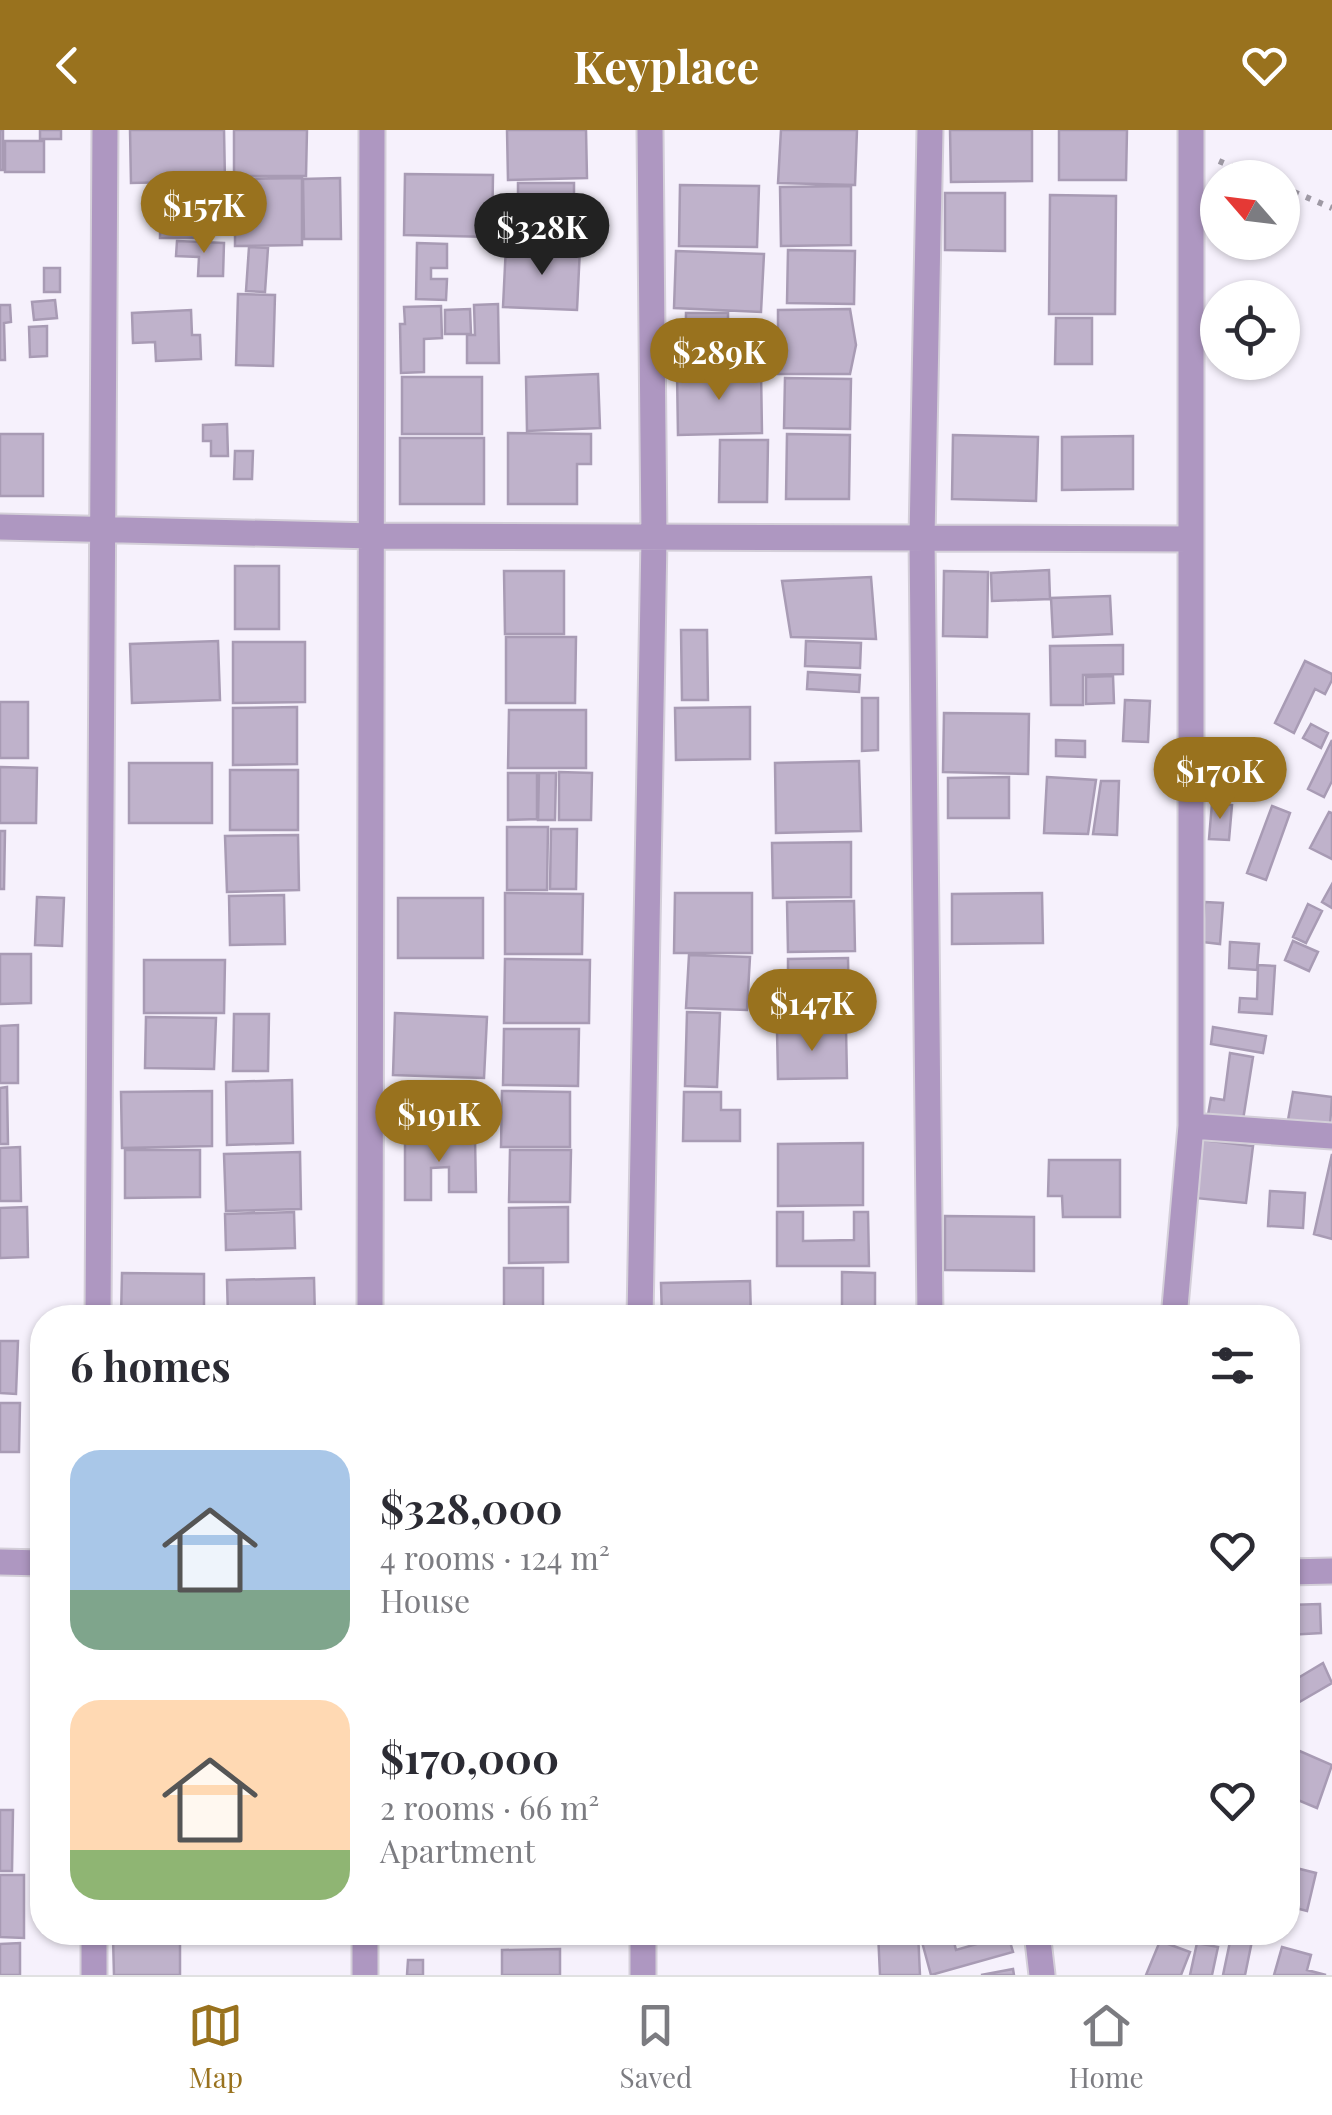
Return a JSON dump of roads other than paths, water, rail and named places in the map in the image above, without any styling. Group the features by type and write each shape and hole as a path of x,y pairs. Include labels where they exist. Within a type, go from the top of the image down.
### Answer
{"street":[{"path":"98,1305 105,130"},
{"path":"370,1305 372,130"},
{"path":"640,1305 654,538 650,130"},
{"path":"930,130 922,538 930,1305"},
{"path":"1175,1305 1191,1126 1191,140"},
{"path":"0,528 374,536 1191,539"},
{"path":"1191,1126 1332,1136"},
{"path":"0,1562 30,1563"},
{"path":"1300,1572 1332,1571"},
{"path":"94,1945 94,1975"},
{"path":"365,1975 366,1945"},
{"path":"643,1945 643,1975"},
{"path":"1039,1945 1042,1975"}]}
